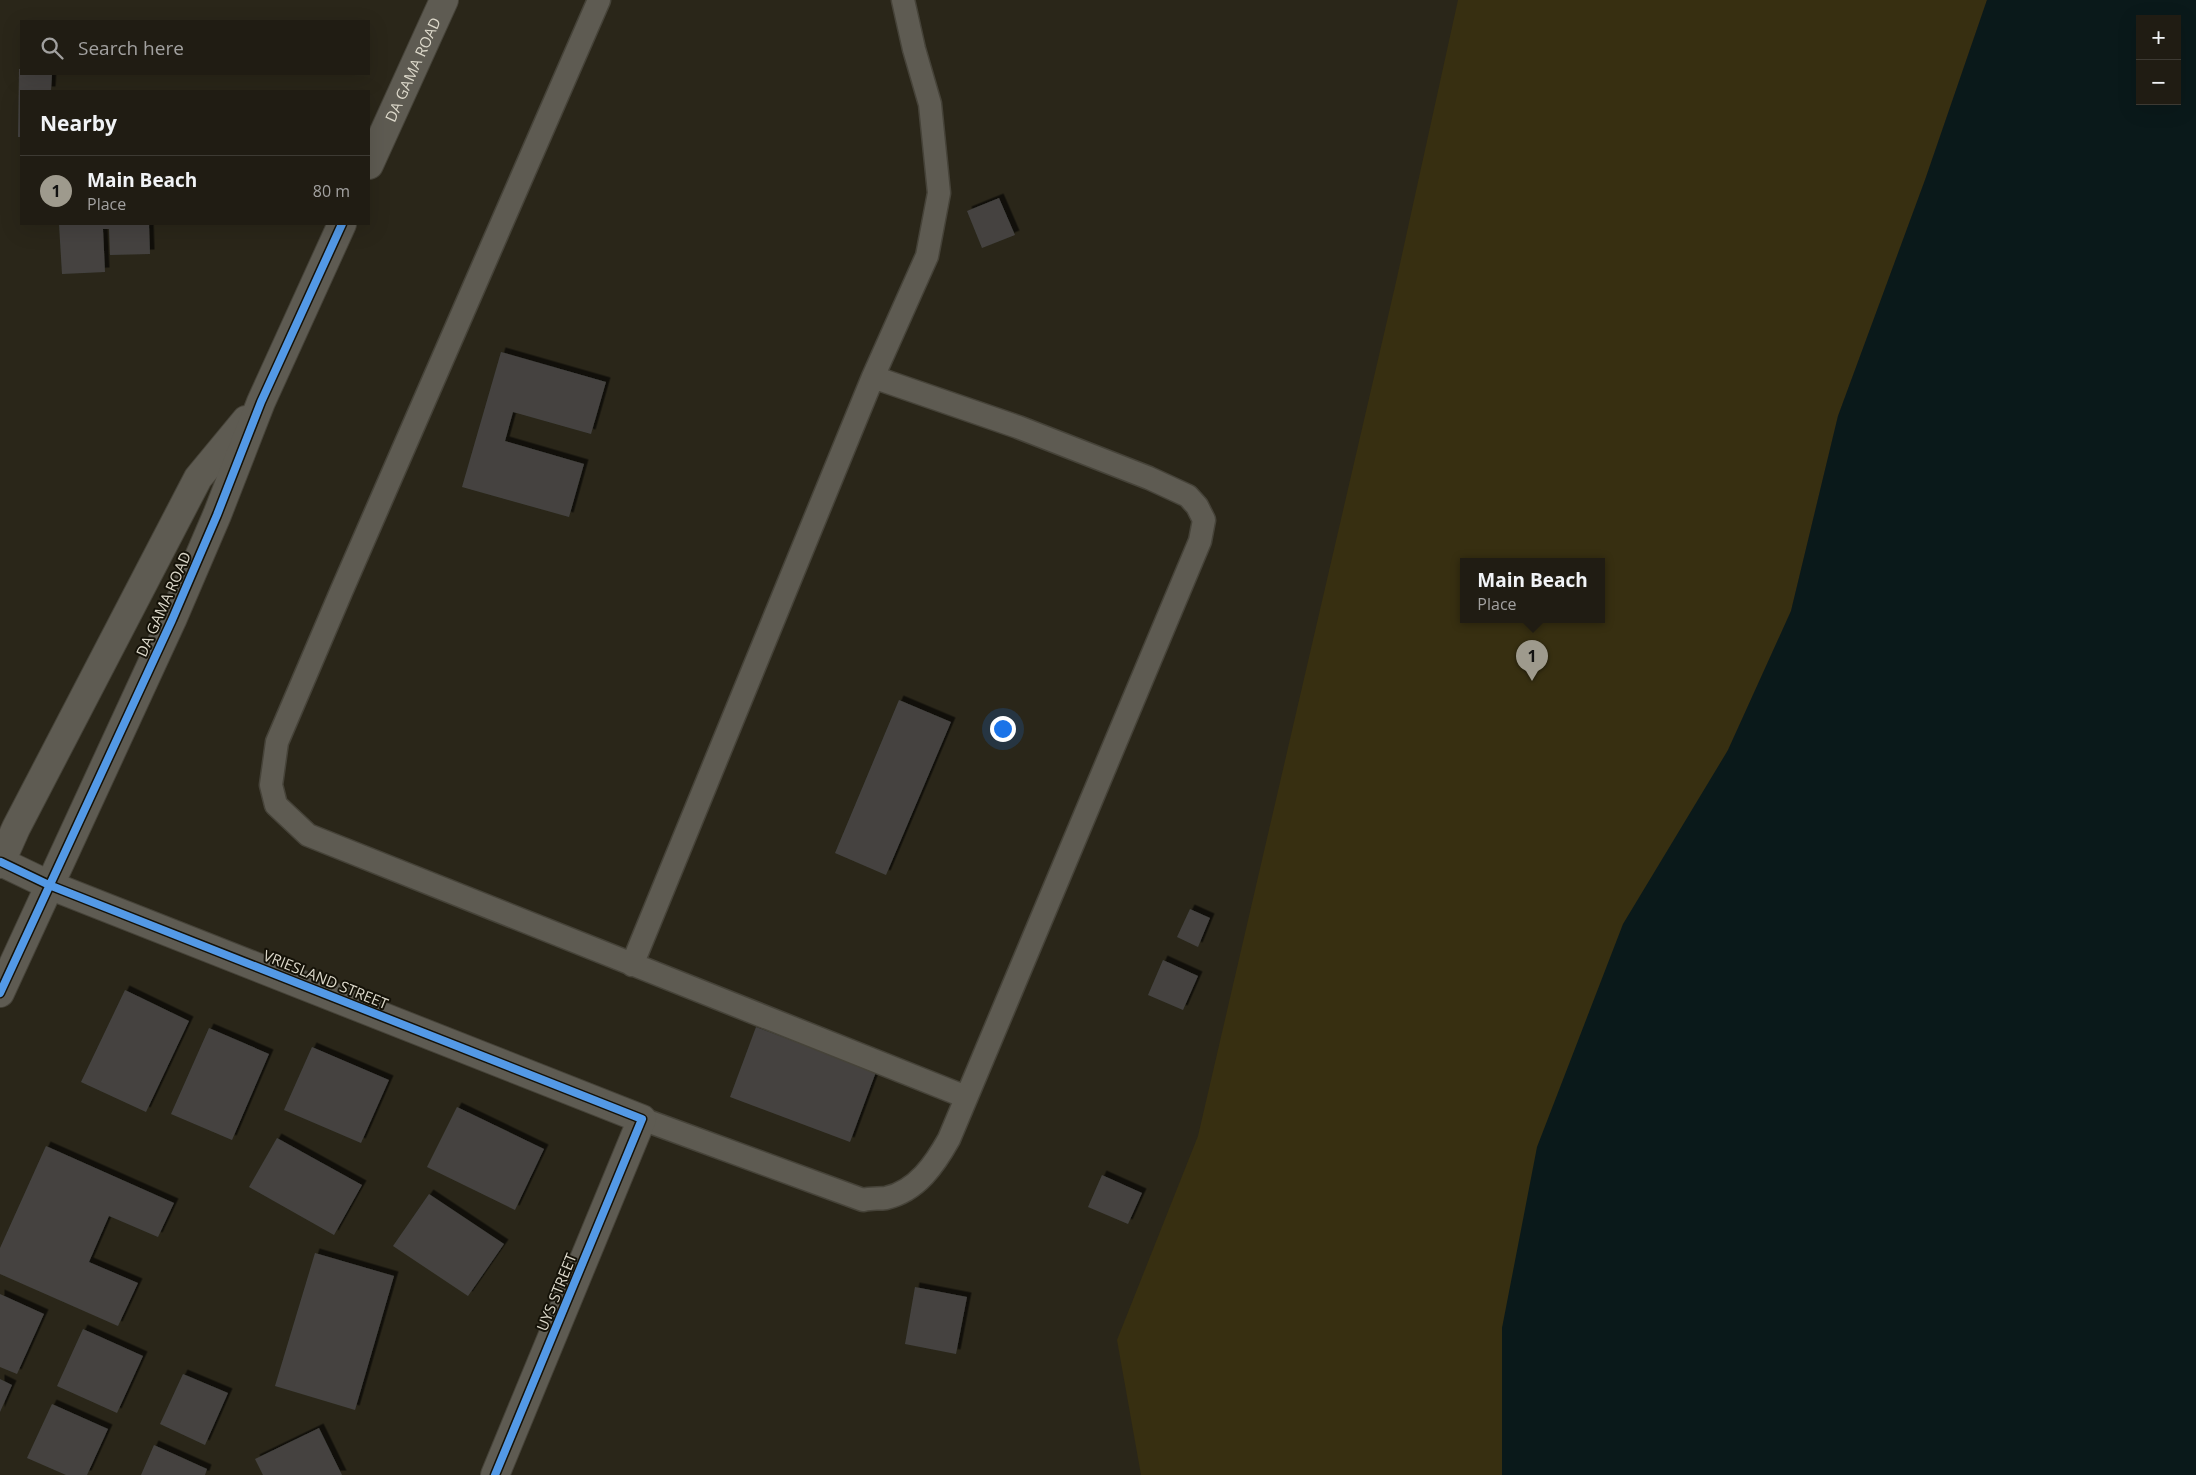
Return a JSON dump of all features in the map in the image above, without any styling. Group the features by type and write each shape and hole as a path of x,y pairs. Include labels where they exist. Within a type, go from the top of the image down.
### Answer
{"street":[{"name":"DA GAMA ROAD","path":"370,163 444,0"},
{"name":"DA GAMA ROAD","path":"0,993 172,620 217,515 261,402 342,225"},
{"name":"DA GAMA ROAD","path":"0,863 16,828 198,478 261,402"},
{"name":"VRIESLAND STREET","path":"0,863 49,885 642,1119"},
{"name":"UYS STREET","path":"495,1475 642,1119"}],"lane":[{"path":"599,0 341,592 278,742 270,785 276,805 308,835 966,1098"},
{"path":"632,965 873,377 927,256 939,193 930,104 914,49 903,0"},
{"path":"642,1119 863,1200 886,1198 914,1184 935,1164 949,1138 1196,550 1204,520 1197,506 1188,496 1149,478 1018,427 873,377"}],"sand":[{"path":"1458,0 1987,0 1925,180 1838,416 1791,611 1728,750 1502,1328 1502,1475 1141,1475 1117,1340 1198,1136 1396,282"}],"shaded area":[{"path":"1987,0 2196,0 2196,1475 1502,1475 1502,1328 1537,1147 1623,924 1728,750 1791,611 1838,416 1925,180"}],"building":[{"path":"19,69 20,75 52,75 51,90 20,90 20,137 18,137"},
{"path":"999,198 1015,235 982,248 967,211"},
{"path":"59,225 149,225 150,254 110,255 109,229 103,229 105,272 62,274"},
{"path":"501,352 606,382 591,434 513,412 505,441 584,464 569,517 462,487"},
{"path":"899,700 951,722 886,875 835,853"},
{"path":"1190,909 1210,918 1198,947 1177,937"},
{"path":"1163,960 1198,976 1183,1010 1148,995"},
{"path":"125,990 189,1021 146,1112 81,1082"},
{"path":"756,1027 876,1072 850,1142 730,1097"},
{"path":"209,1028 269,1054 232,1140 171,1114"},
{"path":"312,1047 389,1080 361,1143 284,1110"},
{"path":"457,1107 544,1149 515,1210 427,1167"},
{"path":"277,1138 362,1185 334,1235 249,1187"},
{"path":"46,1146 174,1203 158,1237 109,1216 89,1262 138,1283 118,1326 0,1274 0,1248"},
{"path":"1102,1175 1142,1193 1128,1224 1088,1207"},
{"path":"429,1194 504,1244 468,1296 393,1246"},
{"path":"315,1253 394,1276 355,1410 275,1386"},
{"path":"915,1287 967,1297 956,1354 905,1344"},
{"path":"0,1294 44,1314 17,1374 0,1367"},
{"path":"83,1329 143,1356 117,1413 57,1386"},
{"path":"183,1374 228,1393 205,1445 160,1424"},
{"path":"0,1379 12,1385 0,1412"},
{"path":"52,1404 108,1429 87,1475 66,1475 27,1458"},
{"path":"319,1428 342,1475 263,1475 255,1459"},
{"path":"154,1445 207,1469 205,1475 141,1475"}],"cycle path":[{"path":"0,993 172,620 217,515 261,402 342,225"},
{"path":"1,862 49,885 642,1119 495,1475"}],"place":[{"name":"Main Beach","path":"1532,681"}]}
